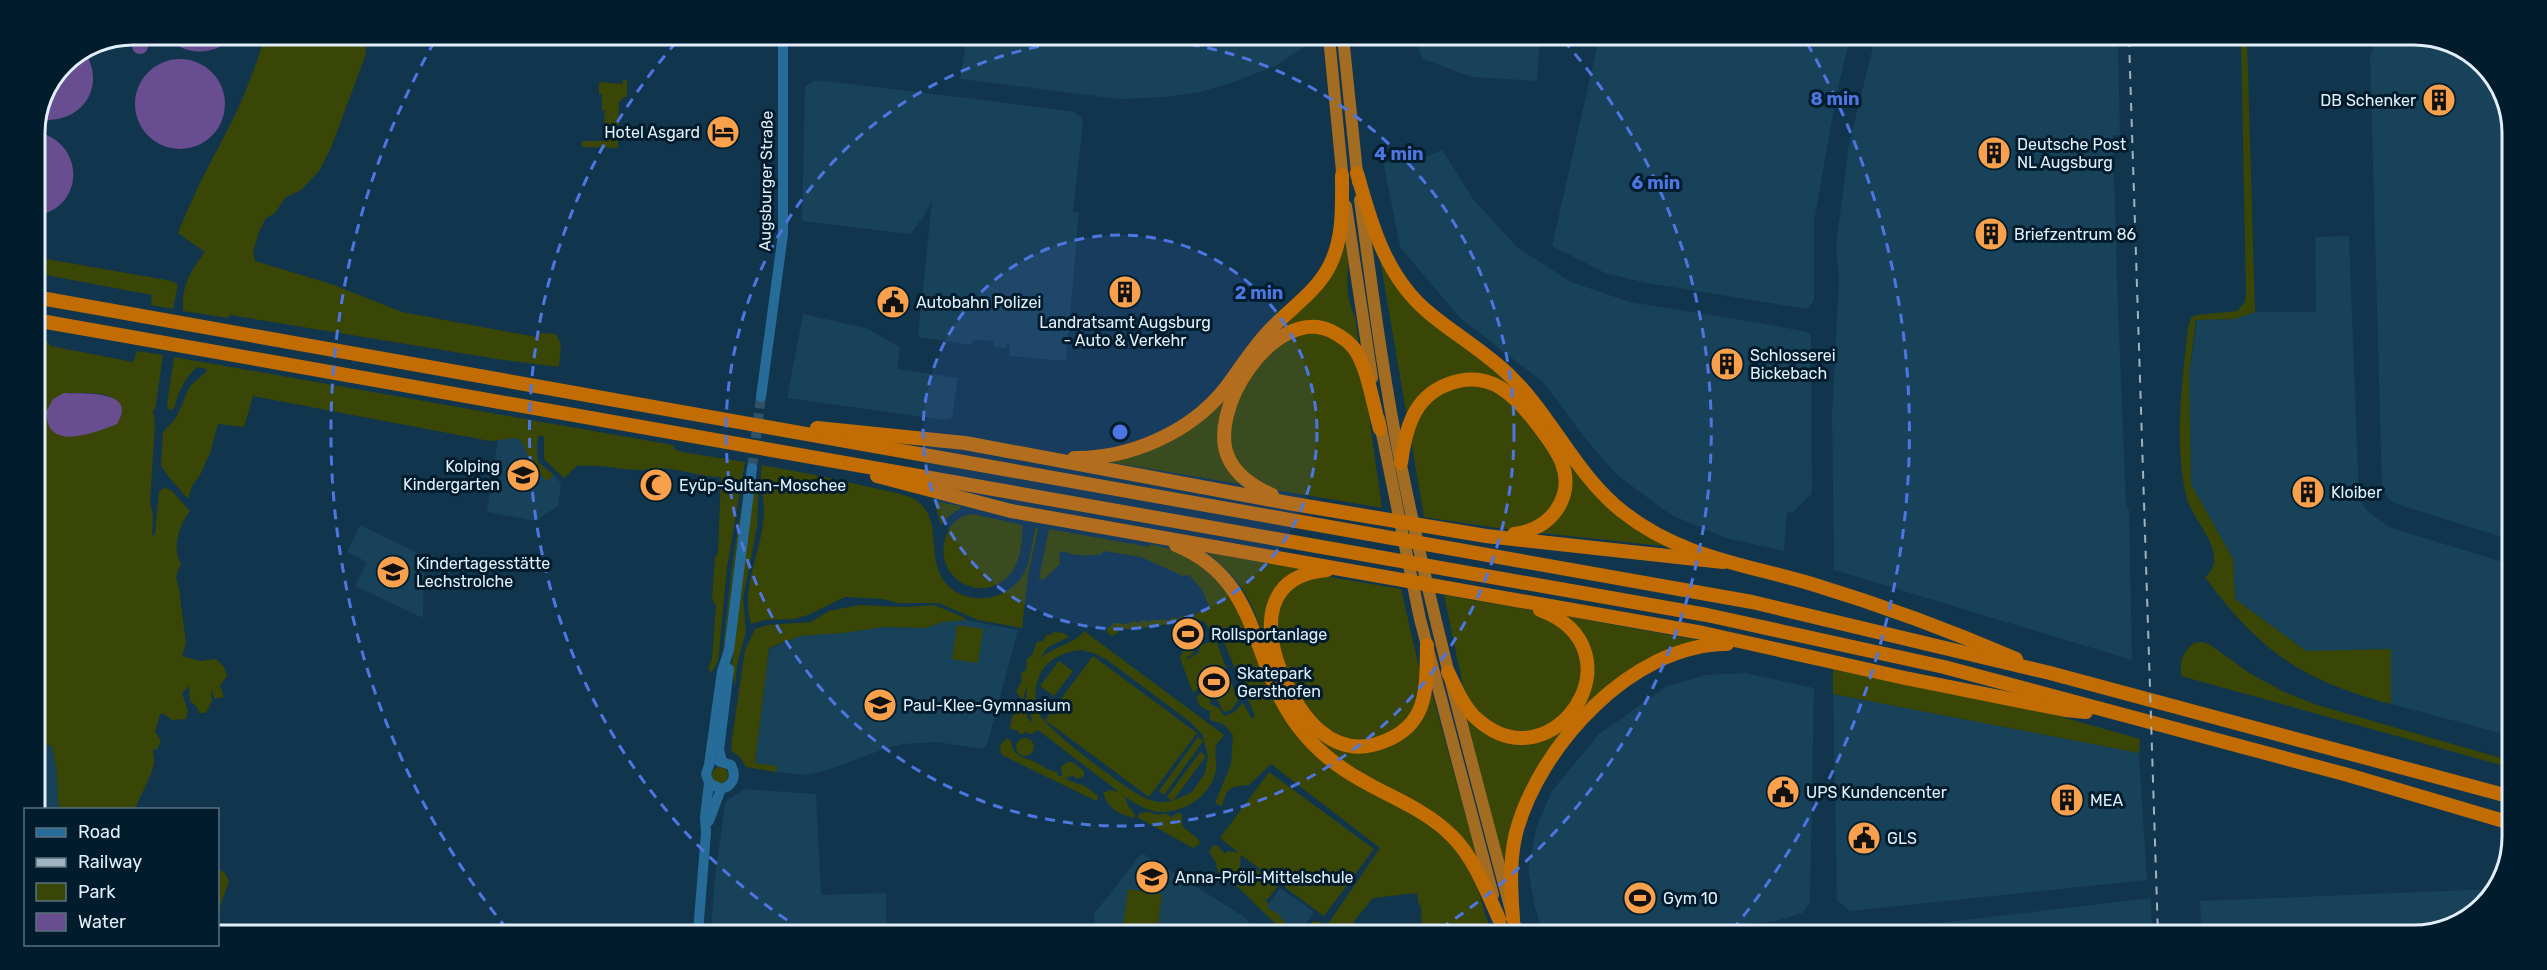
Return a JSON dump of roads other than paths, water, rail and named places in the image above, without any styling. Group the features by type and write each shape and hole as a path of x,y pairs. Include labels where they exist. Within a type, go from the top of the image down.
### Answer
{"highway":[{"path":"1330,45 1349,174 1401,463 1433,614 1506,919"},
{"path":"1344,45 1349,174 1360,310 1380,429 1418,612 1506,919"},
{"path":"1076,461 1127,452 1164,438 1199,415 1223,391 1255,346 1323,277 1333,256 1341,228 1349,174"},
{"path":"1349,174 1384,254 1411,295 1426,311 1513,379 1529,396 1569,452 1620,510 1661,537 1692,552 1858,599 1977,642 2050,673"},
{"path":"45,299 1752,602 2050,673 2502,794"},
{"path":"45,322 1707,615 1944,667 2348,775 2502,820"},
{"path":"1288,503 1250,483 1238,472 1229,460 1224,441 1227,411 1239,386 1252,366 1279,337 1295,328 1308,326 1323,327 1338,334 1355,350 1380,429"},
{"path":"1401,463 1404,440 1414,413 1420,403 1439,387 1467,380 1480,380 1508,391 1556,450 1564,471 1565,494 1552,517 1540,526 1517,534 1486,536"},
{"path":"749,424 923,439 1022,453 1076,461 1288,503 1486,536 1723,562"},
{"path":"812,457 920,489 1011,511 1755,644 1905,678 2065,710 2120,715"},
{"path":"1149,535 1192,552 1226,580 1240,597 1274,688 1297,726 1334,762 1364,782 1421,810 1453,836 1511,925"},
{"path":"1348,570 1306,573 1290,582 1278,594 1271,610 1270,628 1275,658 1300,710 1316,729 1334,741 1355,746 1376,745 1396,737 1413,723 1424,704 1427,645"},
{"path":"1448,672 1471,713 1485,726 1500,733 1515,737 1537,736 1559,726 1572,715 1583,697 1588,675 1581,643 1562,620 1513,600"},
{"path":"1505,925 1512,855 1525,807 1554,755 1578,723 1603,697 1633,674 1659,659 1684,649 1711,644 1755,644"}],"main road":[{"name":"Augsburger Straße","path":"761,398 783,234 783,45"},
{"path":"722,761 719,750 729,672 729,651 752,468"},
{"path":"707,827 705,817 709,783 706,774 722,671 729,651"},
{"path":"699,925 707,827 721,789 729,785 734,775 731,765 722,761 715,761 709,765"},
{"path":"709,783 721,789"}],"water":[{"path":"133,45 148,45 146,52 140,54 134,52 132,46"},
{"path":"177,45 222,45 200,52"},
{"path":"88,58 92,67 93,80 91,92 85,103 65,117 47,120 47,116 60,84 71,71"},
{"path":"180,59 197,62 212,72 222,87 225,104 222,121 212,136 197,146 180,149 163,146 148,136 138,121 135,104 138,87 148,72 163,62"},
{"path":"45,135 52,137 64,148 71,161 73,175 71,188 64,201 52,211 45,213"},
{"path":"64,393 94,394 115,399 121,405 122,413 117,424 81,436 62,436 54,432 48,424 46,412 53,399"}],"tunnel":[{"path":"752,468 761,397"}],"railway":[{"path":"2129,45 2158,925"}],"place":[{"name":"DB Schenker","path":"2439,100"},
{"name":"Hotel Asgard","path":"723,132"},
{"name":"Deutsche Post NL Augsburg","path":"1994,153"},
{"name":"Briefzentrum 86","path":"1991,234"},
{"name":"Landratsamt Augsburg - Auto & Verkehr","path":"1125,292"},
{"name":"Autobahn Polizei","path":"893,302"},
{"name":"Schlosserei Bickebach","path":"1727,364"},
{"name":"Kolping Kindergarten","path":"523,475"},
{"name":"Eyüp-Sultan-Moschee","path":"656,485"},
{"name":"Kloiber","path":"2308,492"},
{"name":"Kindertagesstätte Lechstrolche","path":"393,572"},
{"name":"Rollsportanlage","path":"1188,634"},
{"name":"Skatepark Gersthofen","path":"1214,682"},
{"name":"Paul-Klee-Gymnasium","path":"880,705"},
{"name":"UPS Kundencenter","path":"1783,792"},
{"name":"MEA","path":"2067,800"},
{"name":"GLS","path":"1864,838"},
{"name":"Anna-Pröll-Mittelschule","path":"1152,877"},
{"name":"Gym 10","path":"1640,898"}]}
